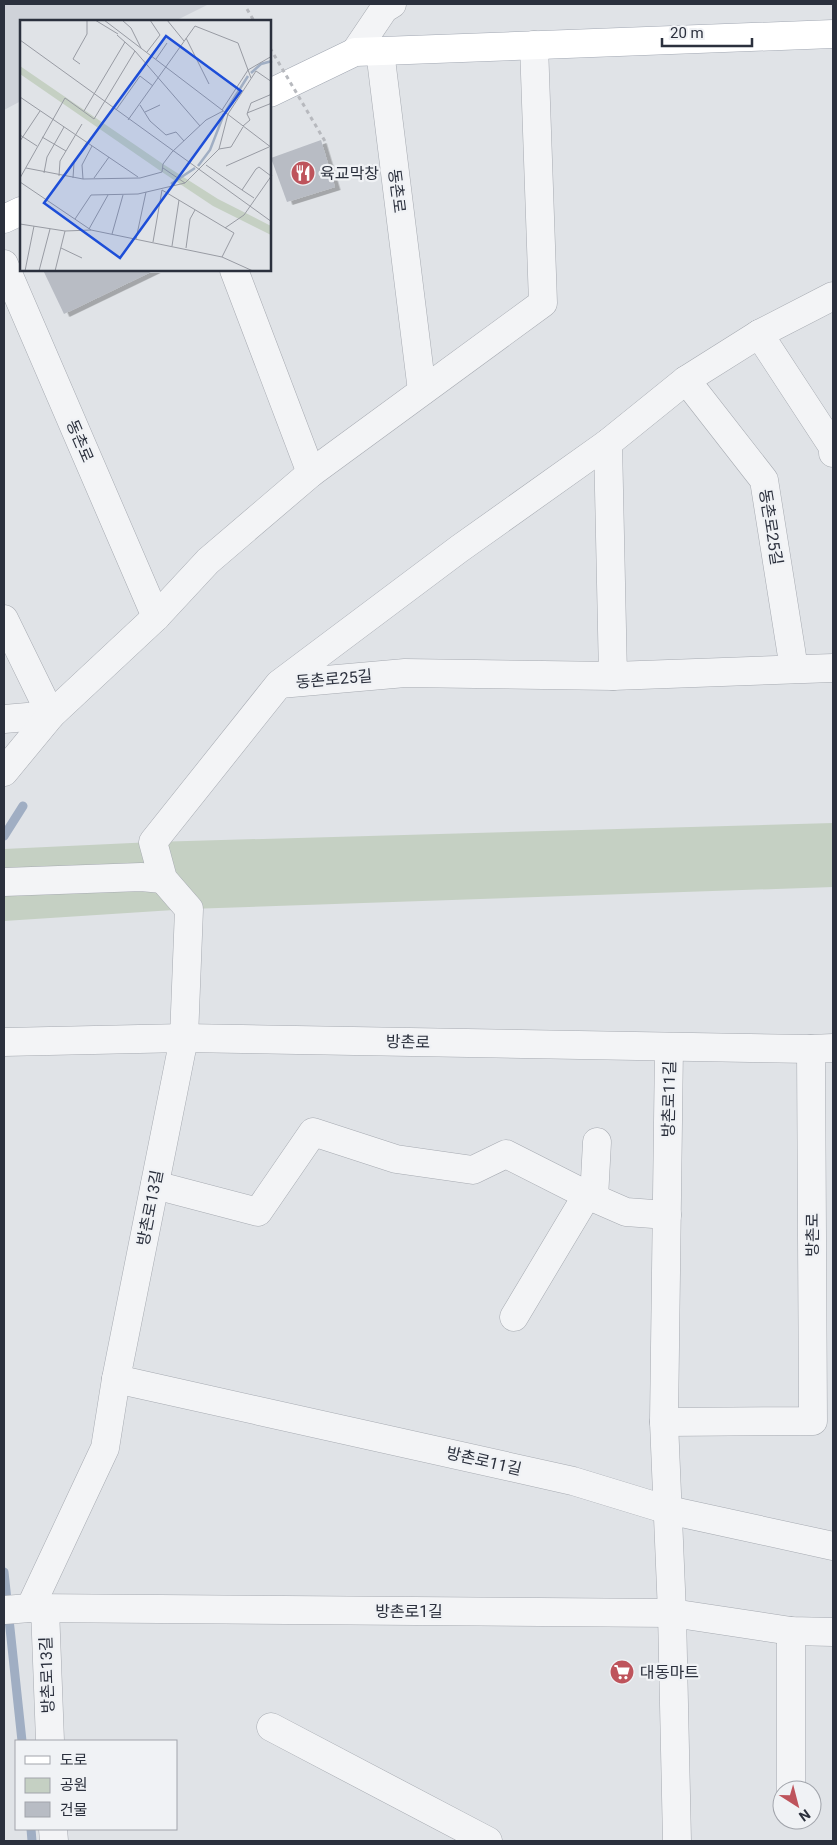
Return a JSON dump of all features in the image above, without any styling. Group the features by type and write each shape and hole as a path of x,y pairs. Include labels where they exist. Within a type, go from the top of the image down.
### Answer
{"main road":[{"path":"271,93 368,52 833,34"},
{"path":"4,219 20,211"}],"street":[{"path":"368,52 384,9 392,4"},
{"path":"4,772 51,715 156,617 208,561 311,473 543,303 534,45"},
{"name":"동촌로","path":"368,52 422,391"},
{"name":"동촌로","path":"4,264 156,617"},
{"path":"234,271 311,473"},
{"name":"동촌로25길","path":"279,684 459,549 608,443 686,380 759,334 833,296"},
{"path":"759,334 833,446 833,452"},
{"name":"동촌로25길","path":"686,380 764,480 794,669"},
{"path":"608,443 613,676"},
{"path":"4,618 51,715"},
{"name":"동촌로25길","path":"279,684 405,672 613,676 833,668"},
{"path":"4,882 152,878 153,842 279,684"},
{"path":"4,719 51,715"},
{"name":"방촌로13길","path":"50,1740 26,1608 106,1448 116,1379 184,1038 189,909 152,878"},
{"name":"방촌로","path":"4,1042 184,1038 822,1049 813,1421 664,1422"},
{"name":"방촌로11길","path":"669,1047 664,1422 672,1613 677,1841"},
{"path":"155,1185 258,1212 313,1132 396,1159 473,1170 506,1154 626,1212 667,1215"},
{"path":"514,1317 590,1196 597,1142"},
{"name":"방촌로11길","path":"116,1379 572,1481 668,1510 833,1546"},
{"name":"방촌로1길","path":"26,1608 672,1613 791,1631 833,1632"},
{"path":"791,1631 791,1780"},
{"path":"271,1727 488,1841"}],"path":[{"path":"247,9 253,20"},
{"path":"271,50 326,142"}],"shaded area":[{"path":"4,4 209,4 177,20 20,20 20,102 4,110"}],"green space":[{"path":"833,823 833,887 189,909 4,921 4,849 153,842"}],"building":[{"name":"육교막창","path":"321,140 335,187 287,202 271,158"},
{"path":"43,271 153,271 64,314"}],"waterway":[{"path":"4,836 23,806"},
{"path":"4,1572 22,1740"},
{"path":"31,1830 32,1841"}],"place":[{"name":"육교막창","path":"303,173"},
{"name":"대동마트","path":"622,1672"}]}
